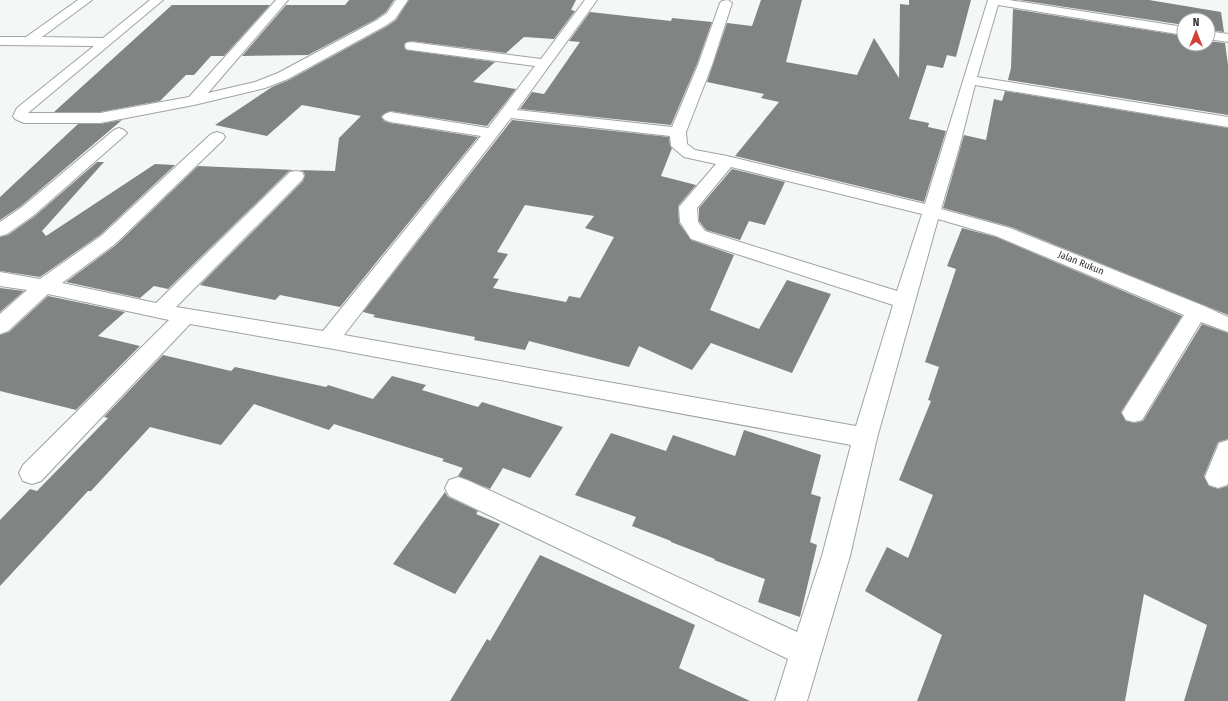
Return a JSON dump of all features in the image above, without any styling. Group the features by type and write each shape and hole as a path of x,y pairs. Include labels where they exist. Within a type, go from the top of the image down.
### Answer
{"street":[{"path":"28,41 86,0"},
{"path":"157,0 22,111 20,116 40,118 100,118 194,101 260,85 283,76 381,24 396,10 402,0"},
{"path":"194,101 282,0"},
{"path":"328,340 492,133 591,0"},
{"path":"791,701 836,556 865,438 930,211 951,148 969,80 993,1 1176,30"},
{"path":"507,113 678,132 706,65 726,2"},
{"path":"1109,6 1109,19"},
{"path":"1216,36 1228,38"},
{"path":"0,41 106,42"},
{"path":"411,46 544,63"},
{"path":"969,80 1228,122"},
{"path":"390,117 492,133"},
{"name":"Jalan Rukun","path":"678,132 678,146 683,151 690,154 727,161 930,211 1025,240 1228,325"},
{"path":"0,230 28,211 119,133"},
{"path":"0,326 44,286 108,240 217,137"},
{"path":"727,161 688,207 689,222 698,234 904,301"},
{"path":"161,310 296,176"},
{"path":"0,279 44,286 185,316 328,340 865,438"},
{"path":"1134,413 1197,311"},
{"path":"32,473 185,316"},
{"path":"1218,477 1228,450"},
{"path":"458,488 807,652"}],"building":[{"path":"349,0 394,0 386,12 376,19 308,55 242,56 286,5 345,5"},
{"path":"409,0 576,0 571,10 575,11 554,39 524,37 506,53 411,41 405,43 404,46 406,50 495,62 473,82 516,89 487,126 390,111 381,116 384,121 390,123 478,137 340,307 280,295 275,300 200,285 303,181 305,175 303,171 299,170 335,171 339,138 361,116 302,105 267,136 215,125 272,87 289,80 386,27 396,20"},
{"path":"761,0 802,0 786,62 857,75 874,38 899,78 900,4 909,5 909,0 971,0 956,57 947,55 943,68 927,65 909,119 929,123 928,127 946,131 924,202 735,156 779,102 761,98 764,94 707,82 727,23 752,26"},
{"path":"1019,0 1149,0 1221,12 1224,32 1216,31 1216,12 1176,12 1176,24"},
{"path":"172,5 270,5 224,56 211,56 194,75 186,75 160,101 100,112 54,112"},
{"path":"1013,9 1176,35 1176,52 1216,52 1216,42 1225,43 1228,65 1228,115 1008,80 1011,68"},
{"path":"590,12 671,21 672,18 712,22 697,64 671,125 520,109 532,92 544,94 580,42 569,41"},
{"path":"1005,91 1228,128 1228,315 1011,227 943,208 964,135 986,140 994,99 1002,101"},
{"path":"122,120 21,206 0,220 0,197 78,124 100,124"},
{"path":"512,120 669,137 670,146 672,148 661,176 696,185 678,206 679,223 691,240 734,255 710,310 759,329 787,280 831,294 792,373 711,343 692,370 639,346 629,367 529,341 525,350 474,340 475,337 373,317 375,315 363,312","holes":["525,205 594,216 585,228 614,237 580,298 569,296 566,302 493,288 499,279 493,278 508,254 497,252"]},
{"path":"97,162 104,162 42,231 46,236 155,164 175,165 100,235 40,277 0,271 0,237 8,235 35,216"},
{"path":"198,166 294,170 289,171 168,289 154,286 140,298 66,282 116,245"},
{"path":"732,169 785,182 765,225 749,221 740,240 706,230 699,221 699,208"},
{"path":"962,228 996,237 1182,316 1121,412 1126,421 1134,423 1143,421 1202,324 1228,333 1228,439 1218,442 1204,476 1209,486 1218,489 1228,486 1228,701 1184,701 1207,625 1144,594 1125,701 917,701 942,635 865,591 887,547 908,558 933,495 899,480 931,401 928,400 939,367 925,362 956,269 947,266"},
{"path":"0,288 24,291 0,312"},
{"path":"48,296 125,312 98,336 140,346 76,410 0,391 0,335 9,332"},
{"path":"163,355 231,371 235,367 326,387 328,385 373,399 392,376 426,385 422,390 478,407 482,402 563,427 530,478 503,468 490,489 458,476 463,468 442,461 444,459 334,424 329,430 254,404 221,445 150,427 0,586 0,520 30,489 37,491 108,418 104,417"},
{"path":"744,430 821,455 811,494 821,497 810,542 817,545 800,617 758,602 765,579 714,560 715,559 632,526 636,517 575,495 611,433 666,451 673,435 735,456"},
{"path":"445,492 448,497 478,511 476,514 500,524 455,594 393,564"},
{"path":"540,555 695,625 679,668 750,701 450,701 487,639 490,641"}]}
